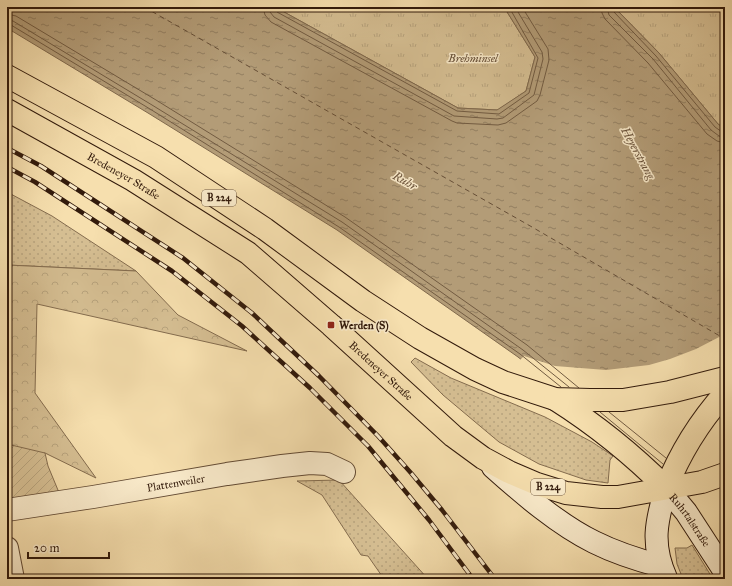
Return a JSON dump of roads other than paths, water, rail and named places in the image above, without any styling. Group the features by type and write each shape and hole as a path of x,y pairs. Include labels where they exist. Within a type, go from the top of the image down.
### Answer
{"main road":[{"name":"B 224","path":"7,76 156,157 265,229 363,301 420,338 475,369 503,382 550,397 590,400 623,400 670,392 725,378"},
{"name":"Bredeneyer Straße","path":"7,110 133,180 248,253 331,325 453,436 483,458 509,472 537,484 566,492 602,497 661,493 725,474"},
{"path":"550,397 609,436 630,453 661,493 689,441 725,394"},
{"path":"483,458 511,484 542,508 593,542 634,558 664,573"},
{"name":"Plattenweiler","path":"7,510 282,466 310,463 327,464 344,472"},
{"name":"Ruhrtalstraße","path":"661,493 686,512 725,572"},
{"name":"Ruhrtalstraße","path":"661,493 656,538 657,552 664,573"},
{"path":"7,548 13,579"}],"water":[{"path":"7,7 275,7 458,108 497,110 526,91 535,57 504,7 614,7 659,53 718,124 725,129 725,526 518,357 337,230 7,28"}],"railway":[{"path":"7,148 41,166 183,258 252,313 319,376 378,436 442,510 495,579"},
{"path":"7,167 35,182 172,271 242,326 310,388 368,446 429,520 473,579"}],"place":[{"name":"Werden (S)","path":"331,325"}],"park label":[{"name":"Brehminsel","path":"473,58"}],"water label":[{"name":"Heyerstrang","path":"638,153"},
{"name":"Ruhr","path":"405,181"}]}
